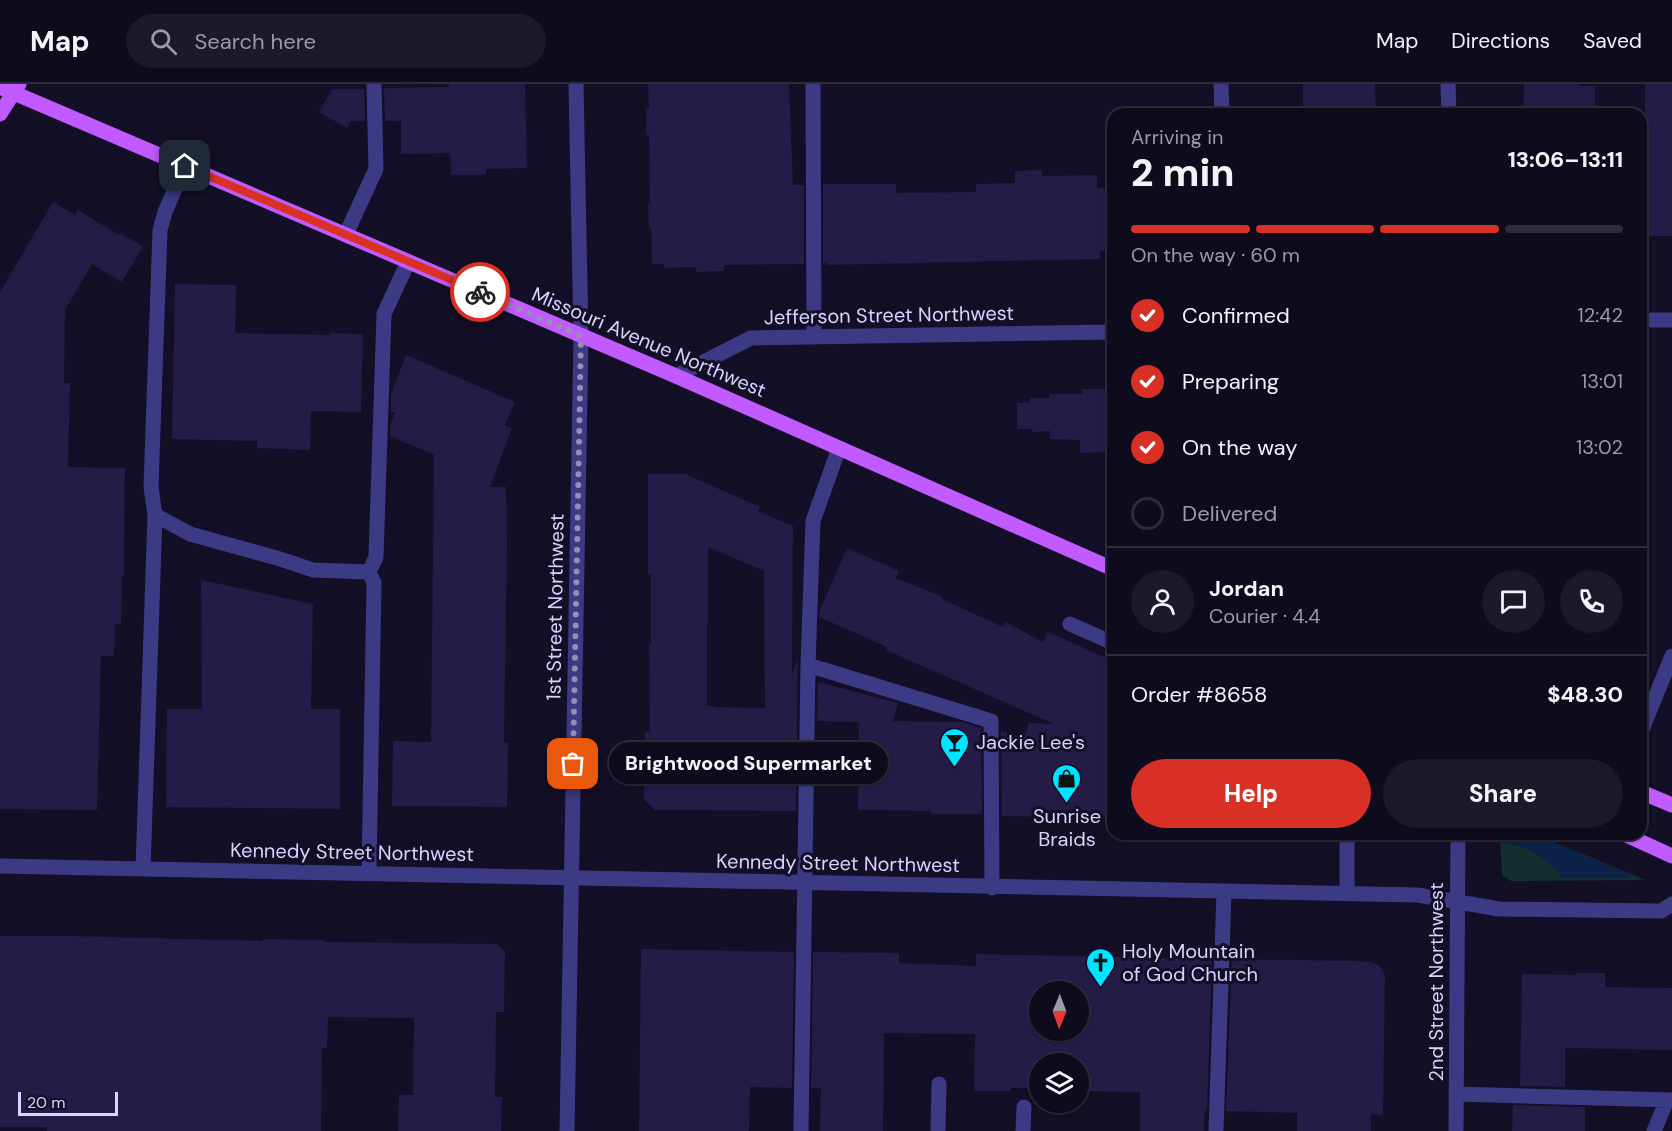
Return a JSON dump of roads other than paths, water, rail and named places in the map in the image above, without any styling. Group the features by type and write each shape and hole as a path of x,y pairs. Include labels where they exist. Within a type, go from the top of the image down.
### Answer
{"main road":[{"name":"Missouri Avenue Northwest","path":"11,88 185,166 675,375 1107,566"},
{"path":"0,114 11,88"},
{"path":"1647,795 1672,806"},
{"path":"1637,840 1672,856"}],"street":[{"path":"346,234 376,170 374,84"},
{"name":"1st Street Northwest","path":"567,1131 581,336 576,84"},
{"path":"813,84 814,337"},
{"path":"1221,84 1222,108"},
{"path":"1448,84 1449,108"},
{"path":"143,869 155,515 151,487 160,230 165,212 185,166"},
{"path":"369,873 374,583 369,572 376,557 384,314 408,262"},
{"path":"1647,320 1672,320"},
{"name":"Jefferson Street Northwest","path":"675,375 751,338 1107,332"},
{"path":"801,1131 808,665 813,521 839,448"},
{"path":"155,515 190,534 313,570 369,572"},
{"path":"1070,624 1107,640"},
{"path":"1647,717 1672,656"},
{"path":"808,665 991,721 992,888"},
{"path":"1347,840 1347,894"},
{"name":"2nd Street Northwest","path":"1456,1131 1458,840"},
{"name":"Kennedy Street Northwest","path":"0,866 1418,895 1499,909 1661,911 1672,904"},
{"path":"1216,1131 1224,892"},
{"path":"938,1131 939,1084"},
{"path":"1456,1094 1670,1100 1654,1131"},
{"path":"1023,1131 1024,1107"}],"water":[{"path":"1502,840 1549,840 1628,874 1631,878 1562,878 1543,858 1520,847 1502,842"}],"place":[{"name":"Brightwood Supermarket","path":"573,764"},
{"name":"Jackie Lee's","path":"955,768"},
{"name":"Sunrise Braids","path":"1067,804"},
{"name":"Holy Mountain of God Church","path":"1101,988"}]}
